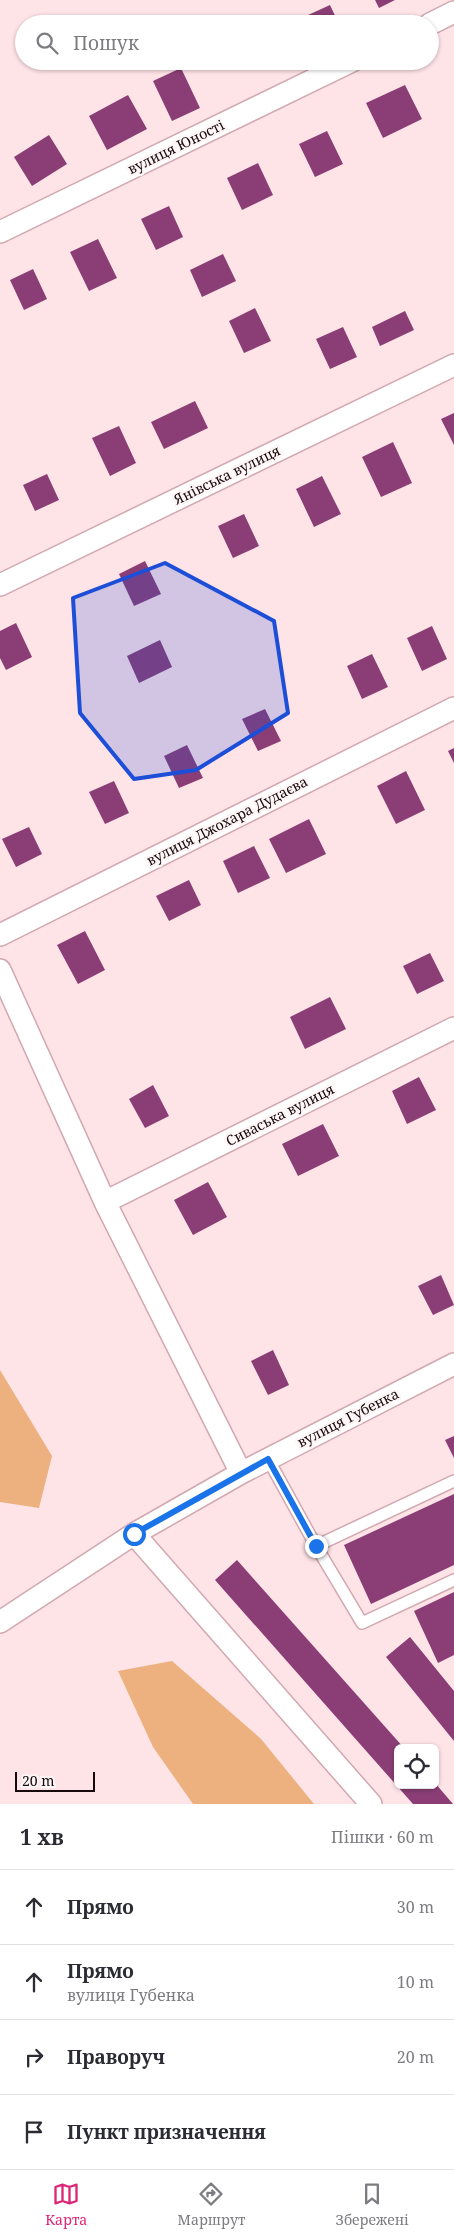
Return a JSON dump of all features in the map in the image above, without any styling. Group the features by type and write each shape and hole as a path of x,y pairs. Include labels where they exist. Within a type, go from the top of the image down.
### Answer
{"street":[{"path":"439,20 454,12"},
{"name":"вулиця Юності","path":"0,232 333,70"},
{"name":"Янівська вулиця","path":"0,585 454,365"},
{"name":"вулиця Джохара Дудаєва","path":"0,935 454,708"},
{"path":"0,970 105,1202 241,1473"},
{"name":"Сиваська вулиця","path":"105,1202 454,1028"},
{"name":"вулиця Губенка","path":"0,1622 134,1534 241,1473 454,1364"},
{"path":"134,1534 371,1804"}],"lane":[{"path":"268,1459 316,1546 362,1623 454,1580"},
{"path":"316,1546 454,1481"}],"highlighted area":[{"path":"165,563 274,621 288,713 196,770 134,779 80,713 73,598"}],"shaded area":[{"path":"0,1370 52,1456 39,1508 0,1502"},
{"path":"172,1661 261,1739 314,1804 193,1804 153,1747 118,1671"}],"building":[{"path":"375,0 395,0 379,8"},
{"path":"330,5 335,15 308,15"},
{"path":"177,70 182,70 200,108 172,121 153,81"},
{"path":"405,85 422,119 383,138 366,103"},
{"path":"128,95 147,129 107,150 89,116"},
{"path":"327,131 343,164 315,177 299,144"},
{"path":"49,135 67,164 32,186 14,157"},
{"path":"258,163 273,195 242,210 227,178"},
{"path":"169,206 183,237 156,250 141,219"},
{"path":"98,239 117,278 89,291 70,252"},
{"path":"223,254 236,281 202,297 190,270"},
{"path":"33,269 47,299 24,310 10,280"},
{"path":"255,308 271,341 244,353 229,321"},
{"path":"405,311 414,330 380,346 372,327"},
{"path":"343,327 357,357 330,369 316,339"},
{"path":"195,401 208,428 164,449 151,422"},
{"path":"454,413 454,445 441,419"},
{"path":"119,426 136,463 110,476 92,438"},
{"path":"393,442 412,483 381,497 362,457"},
{"path":"47,474 59,500 35,511 23,485"},
{"path":"322,476 341,514 314,527 296,489"},
{"path":"244,514 259,546 233,558 218,526"},
{"path":"145,561 161,594 134,606 119,574"},
{"path":"16,623 32,657 6,670 0,658 0,631"},
{"path":"432,626 447,659 422,671 407,638"},
{"path":"160,640 172,667 139,683 127,656"},
{"path":"372,654 388,687 362,699 347,666"},
{"path":"265,709 281,741 258,751 242,719"},
{"path":"187,745 203,778 179,788 164,756"},
{"path":"454,748 454,763 448,751"},
{"path":"406,771 425,810 396,824 377,786"},
{"path":"114,781 129,813 105,824 89,792"},
{"path":"309,819 326,854 286,873 269,839"},
{"path":"29,827 42,854 16,867 2,839"},
{"path":"254,846 270,878 238,893 223,861"},
{"path":"189,880 201,905 169,921 156,896"},
{"path":"85,931 105,970 78,984 57,945"},
{"path":"430,953 444,981 417,994 403,966"},
{"path":"330,997 346,1029 305,1049 290,1017"},
{"path":"419,1077 436,1110 407,1124 392,1091"},
{"path":"153,1085 169,1116 145,1128 129,1099"},
{"path":"323,1124 339,1156 298,1176 282,1144"},
{"path":"208,1182 227,1217 193,1235 174,1200"},
{"path":"441,1275 454,1305 433,1315 418,1286"},
{"path":"273,1350 289,1385 268,1395 251,1361"},
{"path":"454,1436 454,1458 445,1440"},
{"path":"454,1494 454,1565 371,1604 344,1545"},
{"path":"237,1560 400,1744 394,1744 394,1783 215,1580"},
{"path":"454,1592 454,1655 438,1663 414,1611"},
{"path":"410,1637 454,1691 454,1741 386,1657"},
{"path":"439,1788 453,1804 413,1804 400,1789"}],"route":[{"path":"134,1534 268,1459 316,1546"}]}
